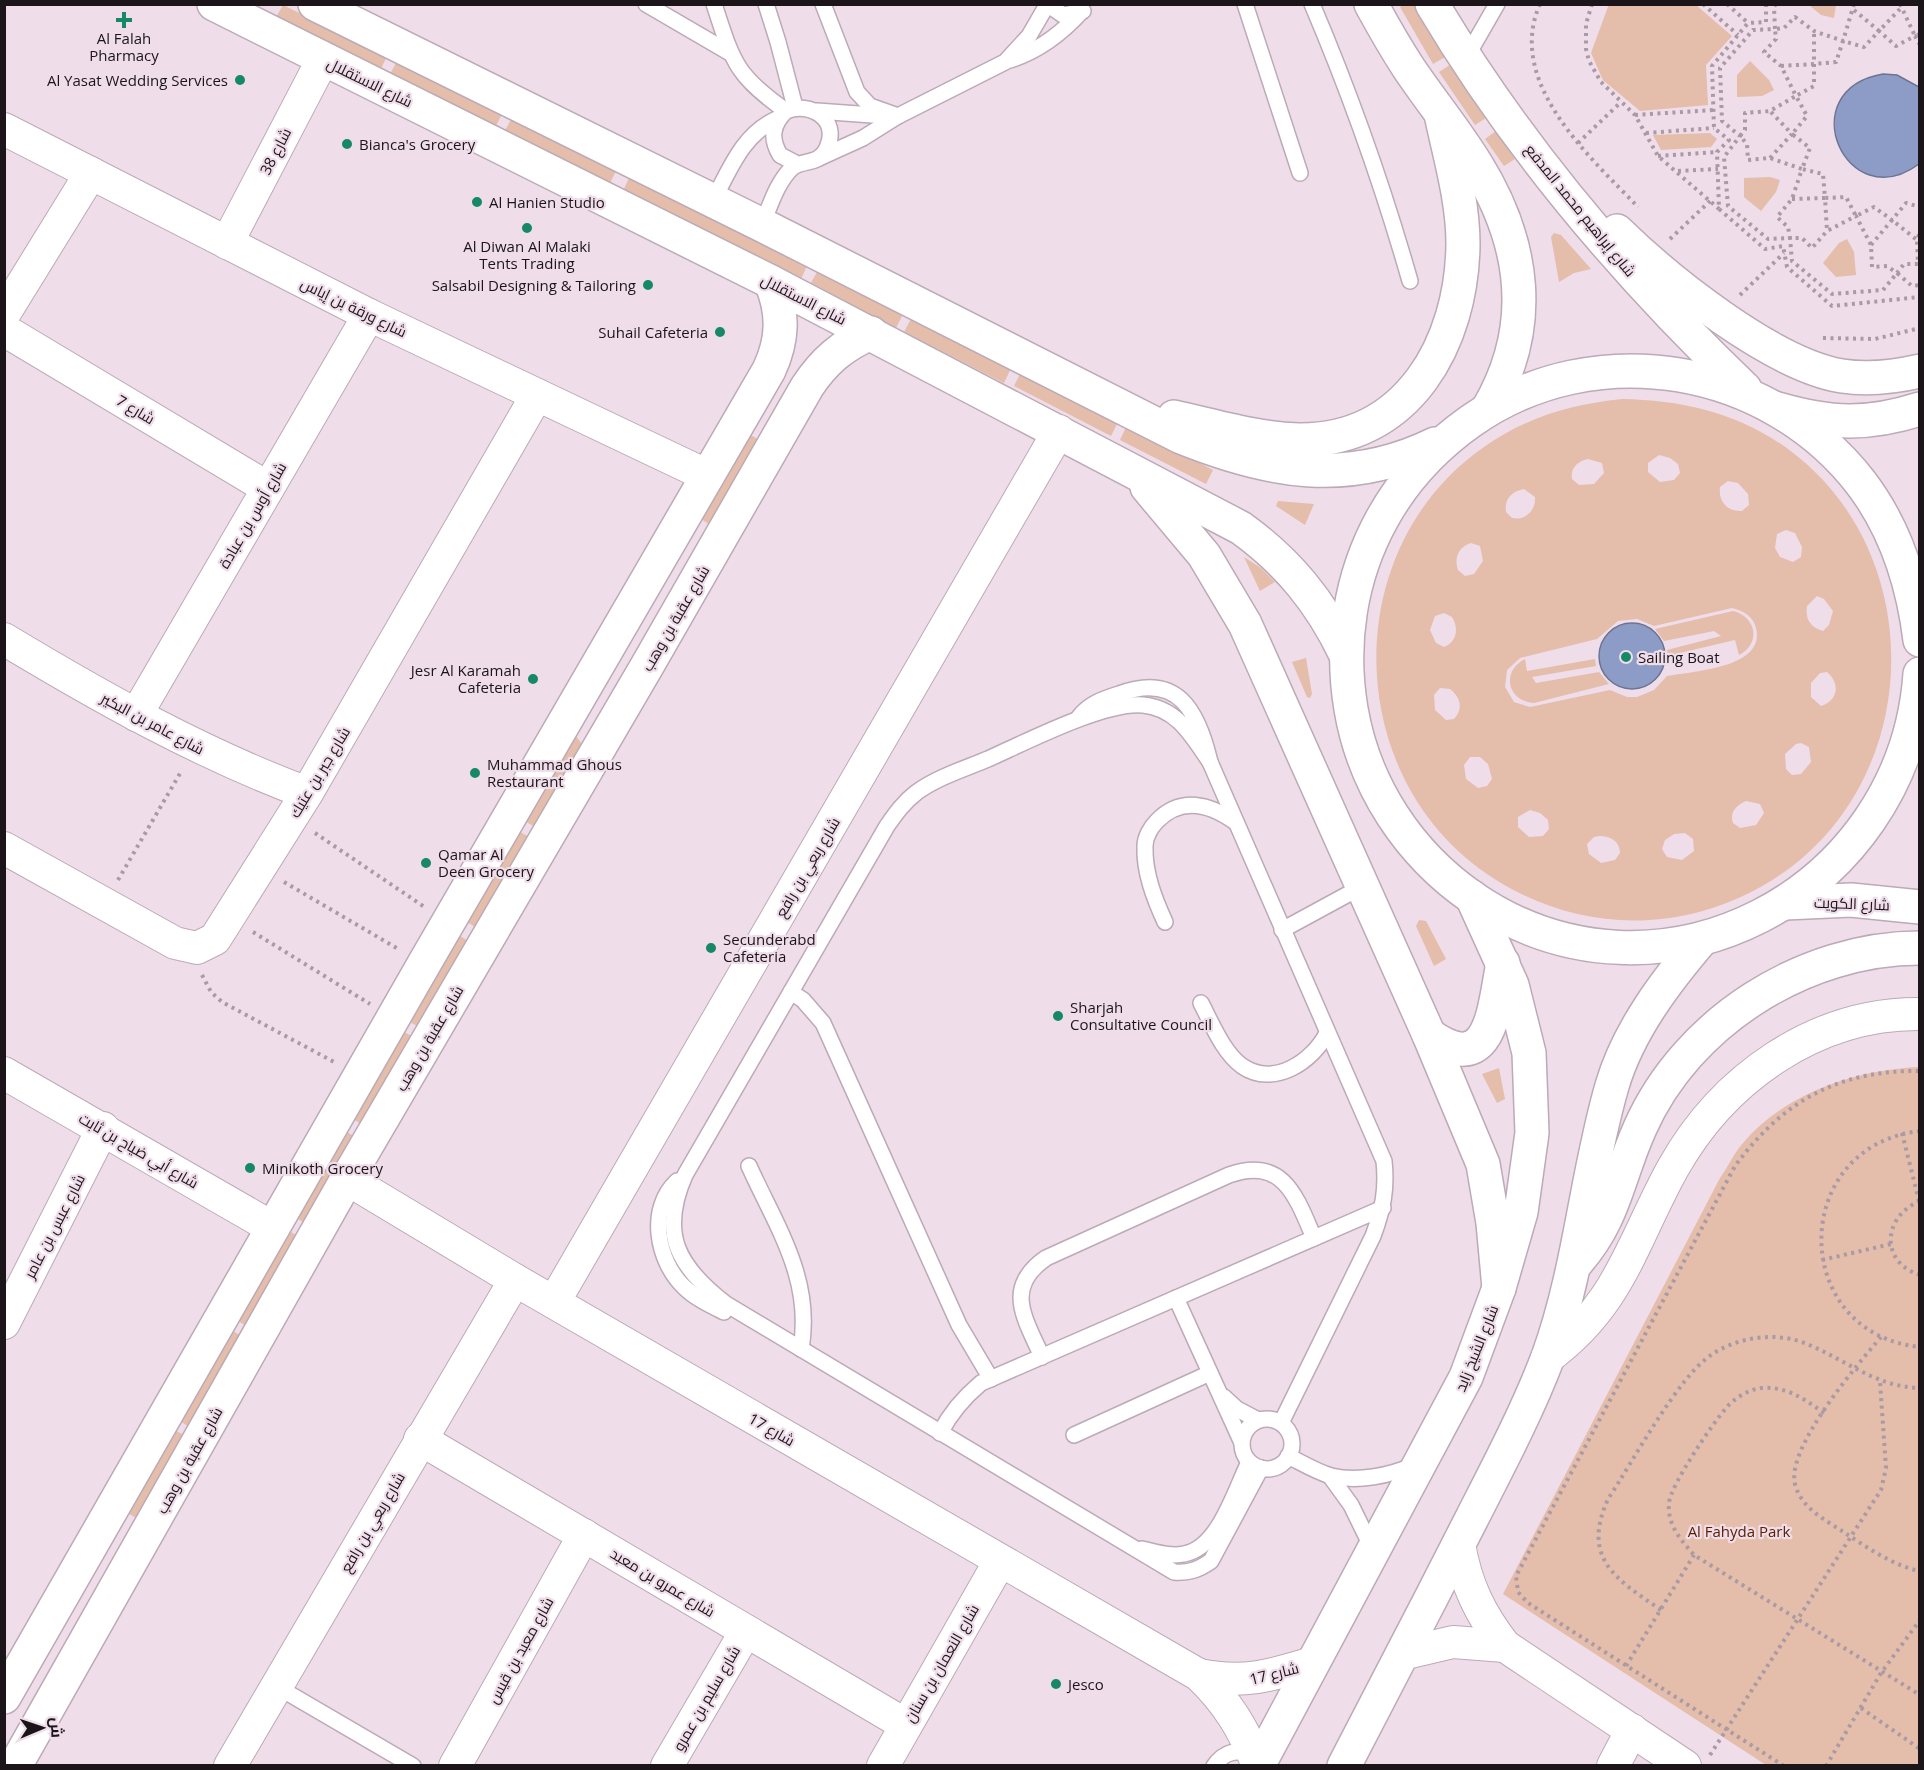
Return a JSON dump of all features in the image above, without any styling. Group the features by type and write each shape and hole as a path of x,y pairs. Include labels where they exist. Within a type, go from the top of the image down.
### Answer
{"main road":[{"name":"شارع الاستقلال","path":"214,4 771,282 1233,523 1263,544 1284,563 1314,598 1334,629 1346,655"},
{"path":"315,4 762,225 1119,406 1213,450 1280,468 1309,471 1368,467 1396,460 1450,436"},
{"path":"1371,4 1407,66 1478,166 1508,234 1520,286 1520,318 1514,351 1504,382 1488,409"},
{"name":"شارع إبراهيم محمد المدفع","path":"1432,4 1519,135 1630,271 1765,403"},
{"path":"1119,406 1262,436 1300,440 1357,429 1390,411 1408,396 1437,359 1448,332 1461,273 1461,213 1441,114"},
{"path":"1519,135 1624,238 1709,309 1748,335 1815,368 1840,376 1868,379 1895,377 1920,371"},
{"path":"4,1697 776,356 781,326 777,296 771,282"},
{"name":"شارع عقبة بن وهب","path":"15,1766 346,1179 647,666 811,380 840,349 871,333"},
{"path":"1920,409 1892,418 1853,423 1814,420 1688,375 1619,370 1551,382 1519,393 1488,409 1450,436 1406,481 1374,534 1353,593 1346,655 1347,690 1353,725 1364,759 1378,792 1397,823 1418,850 1443,876 1472,897 1518,924 1569,940 1623,947 1649,947 1702,939 1745,924 1785,903 1839,860 1881,805 1918,714 1920,674"},
{"path":"1765,403 1823,442 1862,484 1878,508 1903,559 1911,586 1920,640"},
{"path":"1124,465 1180,523 1226,589 1245,624 1429,1035 1483,1164 1493,1223 1499,1288"},
{"path":"645,585 655,585 659,588 662,598 641,641 640,650 647,666"},
{"name":"شارع الشيخ زايد","path":"1258,1766 1312,1663 1374,1553 1466,1377 1499,1288 1521,1212 1528,1173 1532,1123 1532,1093 1525,1030 1503,963 1472,897"},
{"name":"شارع الكويت","path":"1785,903 1851,900 1920,907"},
{"path":"1344,1766 1521,1420 1547,1358 1576,1263 1612,1084 1626,1052 1659,992 1702,939"},
{"path":"1576,1263 1607,1220 1628,1155 1657,1097 1697,1045 1721,1022 1777,984 1807,970 1870,952 1920,948"},
{"path":"1429,1035 1453,1049 1470,1048 1484,1039 1491,1024 1503,963"},
{"path":"51,1617 55,1634 47,1665 52,1675 64,1681"}],"street":[{"name":"شارع 38","path":"227,243 322,59"},
{"name":"شارع ورقة بن إياس","path":"4,129 369,315 708,476"},
{"path":"4,314 91,173"},
{"name":"شارع أوس بن عبادة","path":"136,715 369,315"},
{"name":"شارع 7","path":"4,330 268,488"},
{"name":"شارع جبر بن عتيك","path":"197,948 215,939 261,868 537,395"},
{"name":"شارع ربعي بن رافع","path":"554,1302 1059,431"},
{"name":"شارع عامر بن البكير","path":"4,639 299,806"},
{"path":"4,848 175,943 197,948"},
{"path":"1547,1358 1582,1330 1603,1304 1690,1140 1735,1088 1791,1047 1820,1034 1883,1017 1920,1014"},
{"name":"شارع أبي ضياح بن ثابت","path":"4,1073 273,1228"},
{"name":"شارع عبس بن عامر","path":"4,1323 103,1128"},
{"name":"شارع 17","path":"346,1179 515,1280 1199,1675 1234,1713 1248,1737 1258,1766"},
{"name":"شارع ربعي بن رافع","path":"230,1766 515,1280"},
{"name":"شارع عمرو بن معبد","path":"420,1439 906,1725"},
{"name":"شارع معبد بن قيس","path":"455,1766 584,1535"},
{"path":"1459,1544 1464,1573 1473,1599 1505,1646 1632,1730 1697,1761"},
{"name":"شارع النعمان بن سنان","path":"883,1766 1000,1560"},
{"name":"شارع سليم بن عمرو","path":"667,1766 746,1631"},
{"path":"1402,1654 1453,1642 1505,1646"},
{"name":"شارع 17","path":"1199,1675 1240,1680 1264,1678 1312,1663"},
{"path":"1613,1766 1632,1730"}],"lane":[{"path":"646,4 730,53"},
{"path":"714,4 730,53 740,72 753,87 786,112"},
{"path":"766,4 778,42 786,112 773,136 780,155 797,164 809,163 863,138 898,116 1005,62 1040,47 1088,7"},
{"path":"823,4 857,92 870,106 898,116"},
{"path":"1245,4 1300,173"},
{"path":"1312,4 1349,91 1383,185 1410,281"},
{"path":"1466,58 1497,4"},
{"path":"1005,62 1029,36 1047,5 1064,15 1088,7"},
{"path":"713,201 744,144 759,128 786,112 806,107 817,111 861,116 898,116"},
{"path":"817,111 826,120 830,134 827,149 819,158"},
{"path":"762,225 784,178 797,164"},
{"path":"1255,1465 1238,1499 1215,1533 1203,1546 1194,1552 1173,1555 1136,1548 753,1320 726,1313 685,1288 673,1274 664,1258 659,1240 660,1210 674,1185 685,1175 887,826 906,801 932,783 1077,720 1086,709 1099,701 1137,688 1152,687 1167,690 1181,698 1191,709 1204,738 1210,762 1384,1161 1387,1185 1383,1208 1373,1236 1281,1423"},
{"path":"1165,922 1156,903 1147,864 1145,843 1152,826 1165,813 1182,805 1201,804 1219,810 1236,822"},
{"path":"1282,930 1363,886"},
{"path":"790,992 803,1000 823,1023 959,1325 991,1379"},
{"path":"1201,1003 1231,1055 1243,1066 1259,1072 1294,1068 1308,1060 1320,1048 1328,1033"},
{"path":"749,1166 802,1285 805,1328 801,1349"},
{"path":"1042,1357 1023,1315 1020,1299 1022,1281 1032,1267 1046,1257 1229,1175 1244,1170 1259,1170 1274,1175 1287,1184 1296,1197 1314,1238"},
{"path":"940,1433 950,1413 964,1397 991,1379 1383,1208"},
{"path":"1176,1298 1242,1443 1255,1465"},
{"path":"1074,1435 1210,1373"},
{"path":"1220,1392 1237,1409 1258,1420"},
{"path":"1242,1443 1245,1431 1258,1420 1266,1419 1281,1423 1291,1438 1288,1456 1274,1468 1255,1465"},
{"path":"1288,1456 1330,1476 1377,1476 1422,1461"},
{"path":"1330,1476 1351,1505 1374,1553"},
{"path":"276,1686 413,1766"},
{"path":"1214,1766 1221,1756 1241,1752 1250,1756 1258,1766"}],"path":[{"path":"1540,4 1532,34 1538,74 1553,108 1578,143 1639,209"},
{"path":"1592,4 1585,37 1589,61 1601,82 1635,115 1658,156 1765,249 1783,246 1787,267 1832,306 1920,297"},
{"path":"1703,4 1738,35"},
{"path":"1727,4 1748,23 1766,22 1766,4"},
{"path":"1770,159 1807,116 1781,66 1764,52 1776,39 1774,7 1776,4"},
{"path":"1827,231 1823,174 1770,159 1748,160 1747,144 1722,121 1720,68 1753,30 1784,28 1795,17 1814,31 1864,47 1900,6 1917,35 1920,45"},
{"path":"1781,66 1836,62 1854,7 1896,46 1917,35"},
{"path":"1714,128 1712,66 1748,23"},
{"path":"1814,31 1814,86 1770,111 1745,113 1745,130 1724,157 1728,206 1767,239 1802,238 1812,248 1827,231 1874,207 1917,240"},
{"path":"1578,143 1621,102"},
{"path":"1635,115 1713,110"},
{"path":"1770,111 1792,134 1810,148 1792,199 1777,217 1788,227 1792,261 1832,294 1883,290 1904,264 1918,264 1917,240 1920,232"},
{"path":"1646,133 1714,128 1729,140 1716,152 1658,156"},
{"path":"1716,152 1719,209"},
{"path":"1677,171 1718,169"},
{"path":"1792,199 1846,197 1870,245 1872,267 1887,266 1912,286 1920,285"},
{"path":"1670,239 1710,201"},
{"path":"1870,245 1906,203 1920,207"},
{"path":"1662,231 1679,246"},
{"path":"1740,296 1784,253"},
{"path":"1731,289 1748,302"},
{"path":"1812,336 1854,341 1875,339 1920,328"},
{"path":"104,904 195,746"},
{"path":"299,806 448,923"},
{"path":"261,868 424,964"},
{"path":"230,918 393,1018"},
{"path":"197,948 203,979 222,1002 360,1076"},
{"path":"1784,1766 1522,1598 1516,1584 1520,1569 1735,1166 1752,1144 1792,1107 1840,1082 1894,1071 1920,1071"},
{"path":"1920,1131 1902,1133 1877,1143 1854,1159 1837,1180 1823,1214 1820,1232 1822,1260 1833,1291 1853,1318 1881,1337 1905,1346 1920,1347"},
{"path":"1902,1133 1919,1201 1906,1207 1897,1217 1891,1230 1891,1244 1897,1260 1909,1272 1920,1275"},
{"path":"1822,1260 1891,1244"},
{"path":"1661,1610 1616,1579 1606,1566 1599,1549 1598,1532 1601,1515 1608,1499 1692,1371 1711,1355 1733,1344 1757,1338 1781,1337 1805,1343 1880,1382 1920,1388"},
{"path":"1881,1337 1854,1369 1799,1449 1794,1466 1795,1484 1802,1500 1815,1513 1897,1563 1920,1571"},
{"path":"1697,1761 1727,1729 1881,1490 1885,1479 1880,1382"},
{"path":"1824,1413 1792,1392 1778,1388 1745,1392 1726,1408 1670,1492 1668,1505 1674,1530 1694,1556 1920,1695"},
{"path":"1626,1666 1694,1556"},
{"path":"1827,1766 1881,1673 1920,1620"},
{"path":"1861,1708 1920,1749"}],"green space":[{"path":"1609,4 1696,5 1732,36 1706,65 1708,105 1640,111 1603,80 1591,53"},
{"path":"283,5 387,56 380,71 275,19"},
{"path":"1414,5 1445,57 1433,64 1400,7"},
{"path":"1809,5 1836,5 1834,18 1821,15"},
{"path":"397,61 502,114 495,128 389,76"},
{"path":"1750,61 1769,80 1774,90 1762,96 1737,97 1737,75"},
{"path":"1450,65 1486,118 1475,125 1439,72"},
{"path":"512,118 616,171 609,185 504,132"},
{"path":"1496,131 1515,159 1504,166 1485,139"},
{"path":"1710,133 1717,139 1711,147 1661,150 1653,135"},
{"path":"1770,177 1780,180 1776,192 1761,211 1744,197 1744,178"},
{"path":"629,178 807,266 801,279 623,191"},
{"path":"1554,233 1561,235 1591,269 1574,273 1559,282 1551,237"},
{"path":"1847,239 1854,252 1856,275 1836,277 1823,263 1839,243"},
{"path":"818,270 903,314 896,328 811,283"},
{"path":"912,317 1011,368 1004,383 904,332"},
{"path":"1021,372 1118,422 1111,436 1014,386"},
{"path":"1645,400 1690,406 1733,419 1753,428 1792,452 1835,494 1866,543 1884,597 1891,654 1886,711 1869,766 1841,817 1800,860 1766,884 1730,902 1671,918 1629,921 1565,911 1525,896 1487,874 1439,831 1405,780 1384,722 1376,661 1383,600 1402,542 1436,490 1484,447 1500,437 1550,414 1603,401","holes":["1659,455 1670,458 1678,464 1680,473 1674,480 1660,482 1648,472 1648,463","1588,459 1602,463 1604,473 1594,484 1579,485 1572,479 1574,468 1578,463","1728,481 1738,483 1748,494 1749,505 1742,511 1732,510 1725,505 1720,487","1524,489 1535,497 1532,510 1522,518 1512,518 1506,512 1506,503 1513,494","1786,530 1795,533 1802,547 1801,557 1793,562 1780,557 1775,548 1777,534","1471,543 1480,546 1483,561 1474,574 1465,576 1458,570 1457,557 1460,550","1817,596 1824,599 1833,611 1829,625 1823,631 1812,625 1807,615 1807,606","1732,608 1744,612 1753,620 1756,628 1756,641 1750,652 1739,659 1709,669 1667,676 1654,690 1637,697 1627,697 1610,690 1530,707 1514,702 1505,687 1507,670 1520,658 1597,639 1618,621 1637,619 1654,626","1444,613 1452,617 1456,626 1456,634 1452,642 1444,647 1436,643 1430,630 1435,616","1827,672 1836,686 1834,696 1821,706 1811,697 1811,683 1820,673","1440,688 1450,689 1456,696 1460,707 1454,719 1446,720 1435,710 1434,695","1801,743 1809,747 1811,762 1801,774 1792,775 1786,769 1785,754 1796,744","1470,757 1480,757 1488,764 1492,779 1487,786 1478,788 1466,779 1464,765","1746,801 1760,804 1764,813 1756,825 1740,828 1733,823 1732,815 1735,809","1530,810 1540,813 1548,820 1549,829 1543,836 1529,837 1518,827 1518,817","1685,833 1693,839 1694,851 1682,860 1667,857 1662,849 1665,840 1674,834","1599,836 1614,840 1620,849 1615,860 1601,863 1589,854 1587,844 1594,837"]},
{"path":"1127,425 1213,470 1206,484 1120,440"},
{"path":"749,434 761,441 710,525 698,517"},
{"path":"1278,501 1314,504 1305,525 1276,506"},
{"path":"1244,557 1261,568 1275,582 1260,591"},
{"path":"1733,611 1747,619 1753,631 1751,644 1739,655 1735,640 1667,656 1667,650 1721,636 1714,631 1664,641 1655,629"},
{"path":"1306,658 1312,694 1310,698 1307,697 1292,662"},
{"path":"1525,659 1527,671 1595,659 1596,666 1532,677 1536,683 1599,672 1609,684 1534,703 1525,701 1513,691 1510,678 1517,664"},
{"path":"576,736 582,744 535,827 523,820"},
{"path":"517,830 529,837 477,928 465,921"},
{"path":"1419,920 1426,921 1446,959 1434,966 1416,926"},
{"path":"457,934 468,941 419,1027 408,1021"},
{"path":"401,1030 413,1037 363,1125 351,1118"},
{"name":"Al Fahyda Park","path":"1919,1067 1919,1765 1766,1765 1503,1594 1720,1178 1740,1147 1779,1110 1823,1087 1871,1073"},
{"path":"1499,1068 1505,1099 1497,1103 1482,1074"},
{"path":"343,1130 356,1137 305,1223 293,1216"},
{"path":"291,1232 303,1239 250,1328 238,1321"},
{"path":"233,1331 245,1338 192,1429 180,1421"},
{"path":"175,1430 187,1437 139,1520 128,1513"}],"water":[{"path":"1883,74 1897,75 1919,87 1919,164 1893,176 1870,175 1851,163 1839,145 1834,124 1839,102 1855,85"},
{"path":"1638,623 1656,632 1663,643 1665,656 1663,669 1656,680 1645,687 1626,689 1608,680 1601,669 1599,650 1608,632 1619,625"}],"place":[{"name":"Al Falah Pharmacy","path":"124,20"},
{"name":"Al Yasat Wedding Services","path":"240,80"},
{"name":"Bianca's Grocery","path":"347,144"},
{"name":"Al Hanien Studio","path":"477,202"},
{"name":"Al Diwan Al Malaki Tents Trading","path":"527,228"},
{"name":"Salsabil Designing & Tailoring","path":"648,285"},
{"name":"Suhail Cafeteria","path":"720,332"},
{"name":"Sailing Boat","path":"1626,657"},
{"name":"Jesr Al Karamah Cafeteria","path":"533,679"},
{"name":"Muhammad Ghous Restaurant","path":"475,773"},
{"name":"Qamar Al Deen Grocery","path":"426,863"},
{"name":"Secunderabd Cafeteria","path":"711,948"},
{"name":"Sharjah Consultative Council","path":"1058,1016"},
{"name":"Minikoth Grocery","path":"250,1168"},
{"name":"Jesco","path":"1056,1684"}]}
